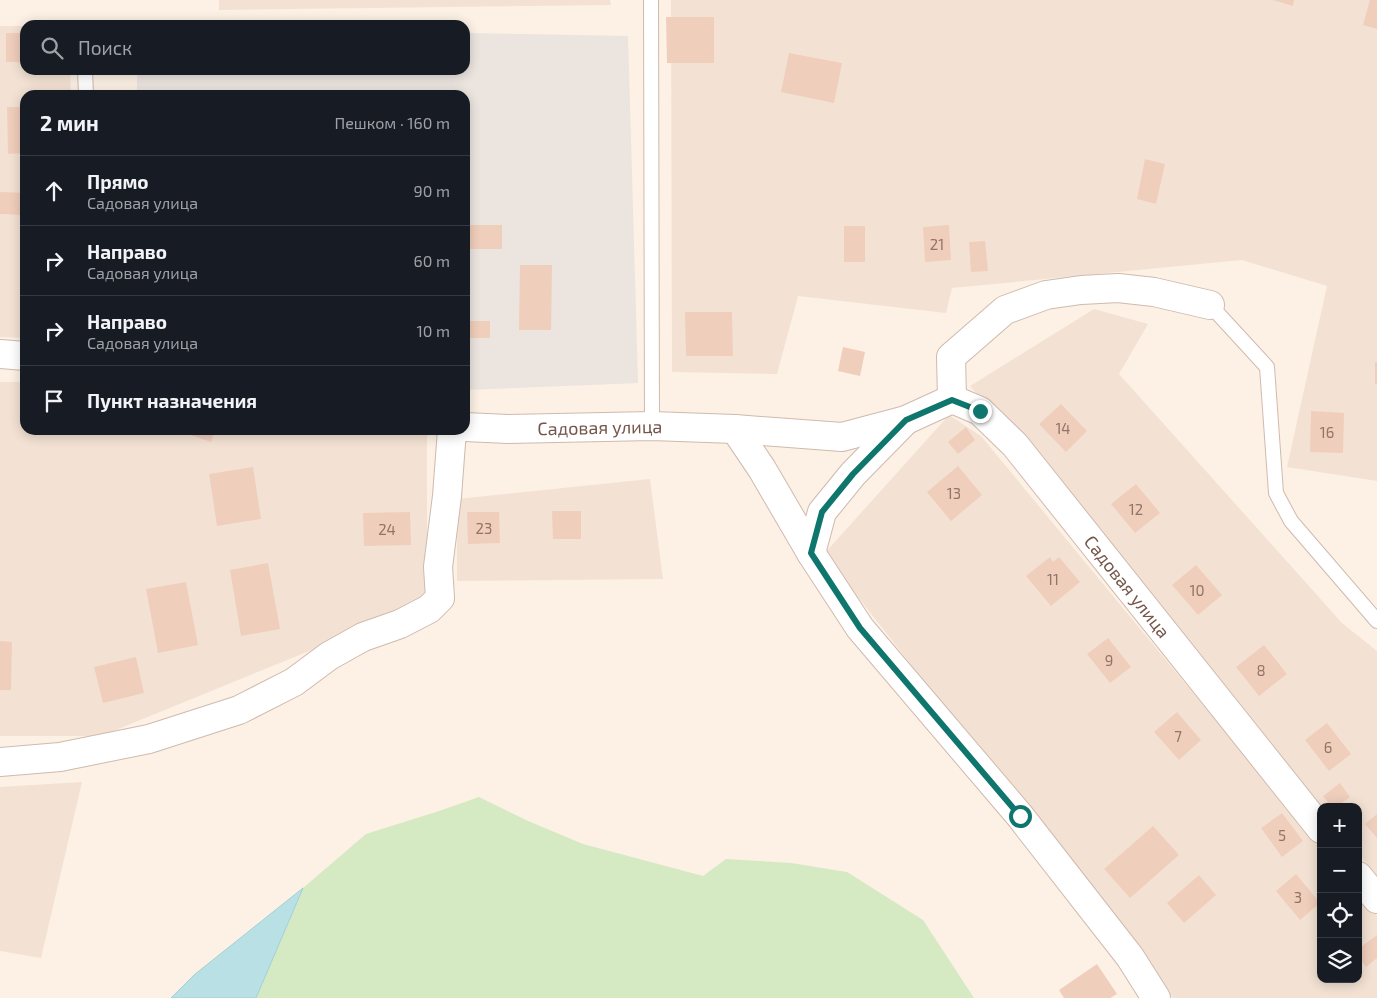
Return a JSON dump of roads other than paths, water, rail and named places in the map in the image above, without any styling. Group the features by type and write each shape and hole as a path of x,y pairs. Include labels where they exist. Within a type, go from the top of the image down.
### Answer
{"street":[{"path":"952,400 950,356 1005,310 1046,295 1081,290 1118,288 1154,292 1210,305"},
{"path":"0,354 20,356"},
{"name":"Садовая улица","path":"470,427 508,429 652,426 736,429 842,437 906,420 952,400 980,411 1016,445 1317,824"},
{"name":"Садовая улица","path":"811,553 822,512 853,474 906,420"},
{"path":"736,429 762,469 811,553 860,628 1020,816 1130,957 1156,998"},
{"path":"0,762 60,757 149,739 240,710 294,682 329,656 363,638 400,624 430,609 440,598 438,567 447,496 452,435"},
{"path":"1362,881 1377,899"}],"lane":[{"path":"651,0 652,426"},
{"path":"85,75 86,90"},
{"path":"1210,305 1267,367 1276,493 1291,521 1377,621"}],"water":[{"path":"303,888 256,998 171,998 194,975"}]}
